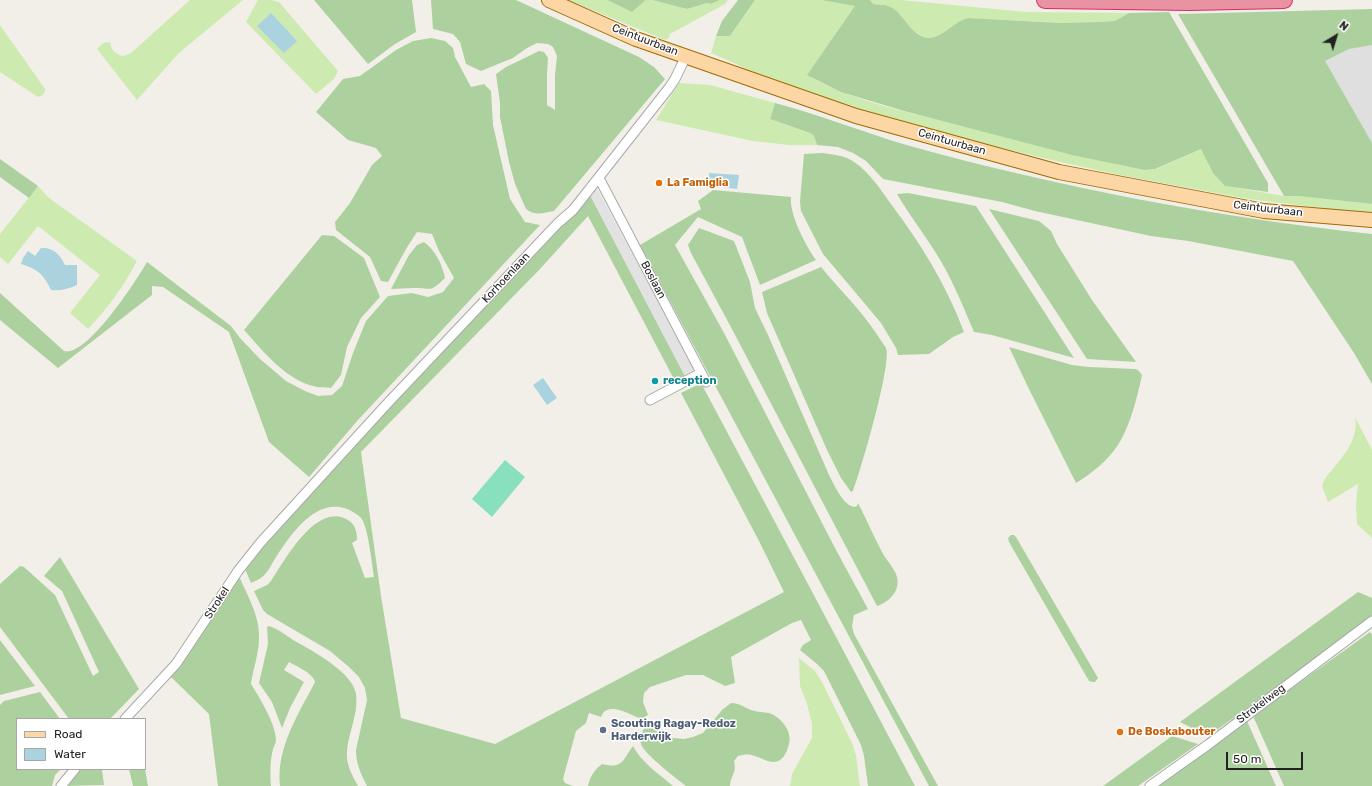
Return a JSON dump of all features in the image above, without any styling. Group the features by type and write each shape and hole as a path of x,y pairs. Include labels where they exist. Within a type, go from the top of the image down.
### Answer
{"highway":[{"path":"1045,0 1174,2 1284,0"}],"main road":[{"name":"Ceintuurbaan","path":"548,0 636,39 856,116 1059,172 1264,211 1372,220"}],"street":[{"name":"Korhoenlaan","path":"309,488 536,246 573,210 675,80 686,56"},
{"name":"Boslaan","path":"599,178 706,382"},
{"path":"650,400 701,373"},
{"name":"Strokel","path":"126,718 176,664 238,571 261,542 309,488"},
{"name":"Strokelweg","path":"1150,786 1209,744 1372,621"},
{"path":"61,786 74,770"}],"shaded area":[{"path":"1372,40 1372,169 1313,61"},
{"path":"595,188 599,192 695,372 686,378 590,195"}],"green space":[{"path":"190,0 243,0 179,53 137,100 97,49 103,43 110,42 112,49 118,54 123,56 131,53"},
{"path":"258,0 271,0 279,2 338,71 334,79 316,94 246,22"},
{"path":"314,0 412,0 416,32 395,44 368,64"},
{"path":"431,0 516,0 639,57 654,67 665,79 554,211 547,213 532,213 526,209 515,184 509,162 500,117 500,103 496,74 506,67 539,51 544,52 548,58 547,105 555,110 555,75 557,56 553,47 548,44 537,43 513,58 481,71 466,64 460,42 453,34 433,29"},
{"path":"568,0 607,0 632,12 646,0 652,0 687,9 707,3 711,4 720,0 728,0 725,4 670,34 669,38 665,40"},
{"path":"607,0 646,0 632,12"},
{"path":"652,0 720,0 711,4 707,3 687,9"},
{"path":"738,0 755,0 730,36 716,36 722,21"},
{"path":"755,0 821,0 856,6 808,75 844,93 863,100 1053,150 1144,170 1156,169 1201,149 1226,186 1284,196 1298,196 1372,204 1372,214 1248,199 1120,175 1051,160 919,127 762,78 711,53 716,36 730,36"},
{"path":"821,0 870,0 873,4 886,5 894,9 917,34 930,38 937,36 960,21 969,18 1060,23 1098,22 1115,21 1129,13 1169,12 1268,183 1268,192 1225,186 1213,173 1201,149 1155,169 1144,170 1072,155 904,111 841,92 807,75 855,6"},
{"path":"870,0 901,0 1026,12 1129,13 1115,21 1098,22 1060,23 969,18 960,21 937,36 930,38 918,34 893,9 886,5 872,4"},
{"path":"1372,9 1372,45 1349,49 1325,61 1372,143 1372,204 1298,196 1284,196 1178,14"},
{"path":"0,25 45,89 43,95 38,97 0,72"},
{"path":"431,38 445,41 453,48 455,57 471,87 484,84 491,91 493,125 510,199 525,222 540,225 358,420 309,477 269,442 229,332 163,287 152,286 152,295 58,368 0,320 0,293 64,351 73,350 85,343 110,316 147,262 231,326 260,359 286,381 318,396 332,395 342,386 366,321 388,296 412,293 428,297 443,292 454,278 439,251 432,234 417,232 388,282 381,281 370,257 336,230 335,222 350,203 372,165 382,156 376,148 348,140 316,112 343,79 360,76 396,50 413,41"},
{"path":"679,83 710,85 775,103 770,119 810,133 814,136 817,145 789,145 753,141 656,120"},
{"path":"775,103 910,146 1082,188 1197,210 1372,234 1372,384 1354,353 1293,261 1188,241 1151,236 1035,211 1002,202 883,179 866,161 853,153 838,147 817,145 814,136 810,133 770,119"},
{"path":"822,153 847,158 866,172 877,184 923,249 949,297 964,332 953,337 929,354 898,355 896,348 881,323 823,254 801,211 800,202 804,154"},
{"path":"0,159 38,186 29,198 0,177"},
{"path":"38,186 49,198 137,261 115,297 88,329 70,313 100,275 38,226 8,264 0,257 0,234"},
{"path":"713,190 791,197 795,221 816,260 760,285 742,237 698,217 675,245 723,331 868,609 854,615 852,626 854,634 938,786 929,786 640,245 701,209 698,201"},
{"path":"908,193 976,206 1074,358 992,335 974,332 946,270 897,194"},
{"path":"590,195 686,378 676,383 588,216 540,269 361,452 381,596 401,718 495,744 784,592 759,541 681,393 701,383 915,786 868,786 861,745 824,671 800,650 803,645 811,640 801,620 792,623 731,657 735,683 725,686 703,675 686,675 650,687 644,693 643,702 648,715 641,719 626,712 614,709 604,712 601,717 589,713 586,723 576,731 563,779 565,783 573,786 367,786 359,769 356,755 367,700 365,688 359,677 330,651 267,614 263,610 254,591 267,585 271,581 292,549 311,527 322,520 333,516 344,518 354,526 357,540 352,543 365,578 374,577 366,529 361,518 354,512 339,507 329,507 320,510 302,523 261,578 251,583 245,569 344,453 504,284 530,260"},
{"path":"989,209 1039,221 1051,231 1057,244 1092,300 1136,362 1087,359"},
{"path":"699,228 734,241 750,282 755,308 829,475 839,494 847,503 855,507 858,503 882,551 895,572 898,583 895,593 882,604 877,606 691,253 688,245"},
{"path":"322,235 334,236 364,258 380,297 361,318 347,347 341,375 331,388 315,387 293,377 275,363 244,330"},
{"path":"424,242 432,249 438,258 445,278 431,289 391,289 409,255 417,245"},
{"path":"821,267 870,324 886,348 887,358 875,418 857,479 853,491 851,492 841,478 827,450 767,313 762,292"},
{"path":"1009,347 1072,365 1135,369 1142,375 1131,416 1123,437 1100,466 1076,483 1027,385"},
{"path":"1355,417 1372,450 1372,538 1357,524 1356,503 1358,484 1328,502 1322,486 1326,477 1342,458 1353,439 1356,425"},
{"path":"505,460 525,477 492,517 472,499"},
{"path":"1011,535 1016,537 1098,678 1095,682 1089,681 1009,542 1008,538"},
{"path":"60,557 139,689 111,718 68,718 0,627 0,584 20,566 24,567 55,595 93,676 99,672 62,591 44,576"},
{"path":"239,576 255,614 259,630 258,650 251,684 266,711 275,734 276,741 273,749 270,772 271,786 218,786 209,714 170,676"},
{"path":"1358,592 1372,598 1372,616 1250,706 1208,736 1180,722"},
{"path":"269,626 279,630 330,662 347,678 353,686 356,694 356,710 348,742 347,758 350,769 358,786 280,786 281,758 285,745 295,719 315,682 308,673 289,662 284,670 304,682 290,708 282,728 272,702 259,683 268,644 267,627"},
{"path":"1370,632 1372,635 1372,786 1284,786 1253,716"},
{"path":"0,640 35,686 0,695"},
{"path":"799,658 815,671 822,682 853,745 860,786 790,786 792,774 812,738 812,724 807,704 800,686"},
{"path":"40,692 59,718 16,718 16,770 60,770 55,775 52,786 0,786 0,705 4,701"},
{"path":"731,703 739,704 753,711 774,715 786,727 790,737 784,756 777,762 749,755 738,756 734,761 735,769 730,786 686,786 654,759 641,744 642,733 648,724 672,738 684,739 703,733 722,710"},
{"path":"1247,721 1276,786 1157,786"},
{"path":"1172,736 1198,744 1138,786 1103,786"},
{"path":"633,746 636,752 646,763 673,786 588,786 593,774 599,766 602,764 618,764 624,760"},
{"path":"80,770 102,770 104,785 65,786"},
{"path":"129,770 145,770 148,786 133,786"}],"water":[{"path":"271,13 297,41 284,53 257,26"},
{"path":"709,173 739,175 737,189 708,185"},
{"path":"41,248 56,252 65,265 77,265 77,285 71,288 51,290 46,280 40,273 21,264 28,251 35,256"},
{"path":"543,378 557,398 547,405 533,385"}],"place":[{"name":"La Famiglia","path":"659,183"},
{"name":"reception","path":"655,381"},
{"name":"Scouting Ragay-Redoz Harderwijk","path":"603,730"},
{"name":"De Boskabouter","path":"1120,732"}]}
